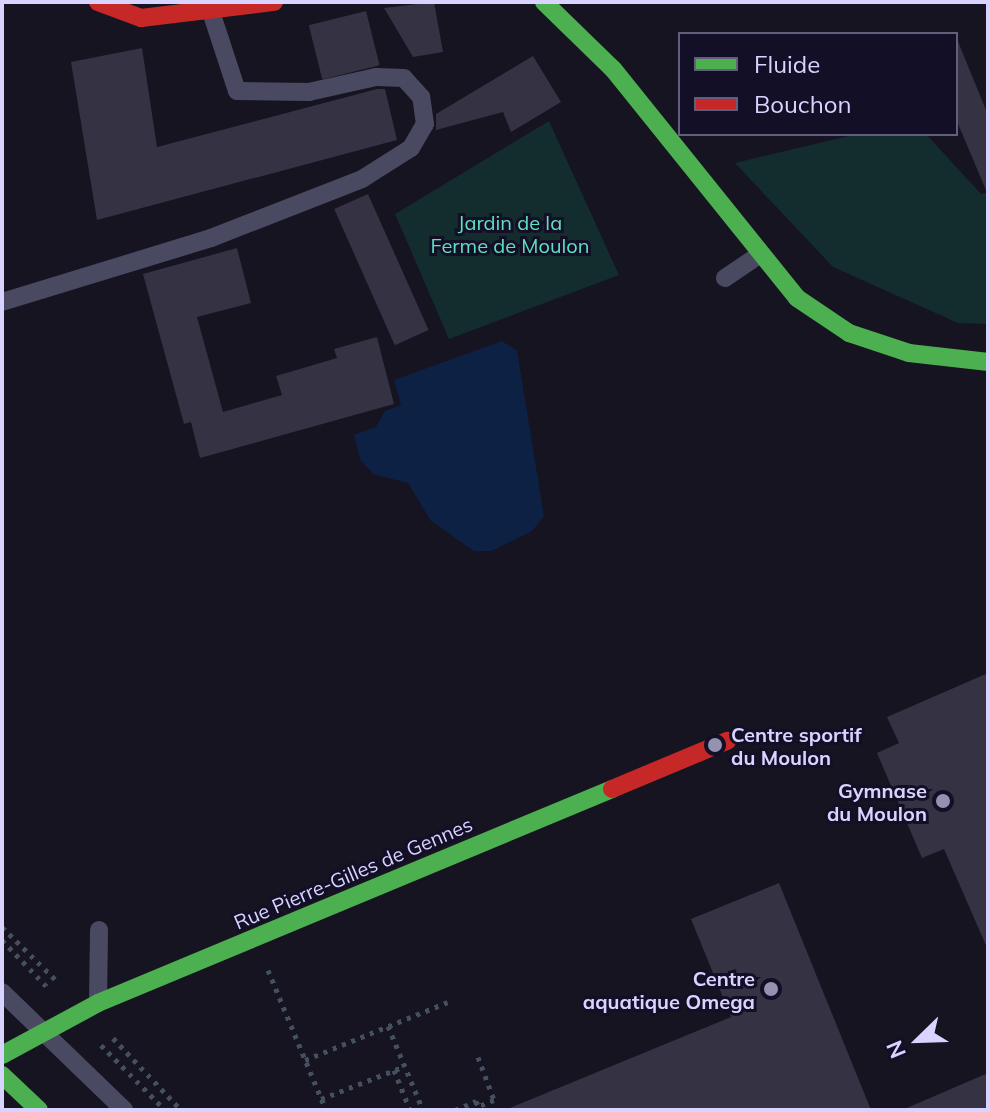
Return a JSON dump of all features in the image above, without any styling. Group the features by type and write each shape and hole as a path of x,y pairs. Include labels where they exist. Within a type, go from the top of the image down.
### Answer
{"street":[{"path":"98,2 141,18 274,2"},
{"path":"544,2 613,69 758,256 797,298 849,333 909,353 988,362"},
{"name":"Rue Pierre-Gilles de Gennes","path":"2,1055 42,1029 98,1003 727,741"},
{"path":"2,1075 39,1110"}],"lane":[{"path":"2,302 211,238 362,179 411,148 425,124 421,97 404,78 376,77 309,92 237,91 210,9"},
{"path":"725,278 758,256"},
{"path":"98,1003 99,930"},
{"path":"2,992 124,1110"}],"path":[{"path":"255,938 326,1110"},
{"path":"305,1060 448,1002"},
{"path":"388,1026 423,1110"},
{"path":"455,1110 476,1101 479,1108 494,1100 478,1057"},
{"path":"321,1099 405,1066"},
{"path":"394,1070 410,1110"}],"green space":[{"name":"Jardin de la Ferme de Moulon","path":"549,121 619,275 449,339 395,214"},
{"path":"849,136 928,136 981,194 988,192 988,324 958,323 833,267 735,163"}],"water":[{"path":"502,341 517,351 544,516 532,531 491,551 474,551 431,521 408,483 373,474 360,459 354,435 376,427 385,411 401,405 394,380"}],"building":[{"path":"434,2 443,52 413,57 384,8"},
{"path":"366,11 380,65 322,80 309,25"},
{"path":"958,41 988,115 988,195 958,124"},
{"path":"142,48 157,147 377,89 385,89 397,140 97,220 71,62"},
{"path":"533,56 561,102 511,132 503,112 436,130 436,114"},
{"path":"368,194 429,330 395,345 334,209"},
{"path":"237,248 251,303 197,317 223,412 282,395 276,376 337,358 334,349 377,337 394,404 200,458 191,422 184,424 143,274"},
{"name":"Gymnase du Moulon","path":"988,673 988,950 944,849 922,858 877,753 899,743 887,717"},
{"name":"Centre aquatique Omega","path":"779,883 871,1110 505,1110 731,1017 691,919"},
{"path":"988,1073 988,1110 902,1110"}],"traffic: fast":[{"path":"544,2 613,69 797,298 849,333 909,353 988,362"},
{"path":"2,1055 98,1003 612,789"},
{"path":"2,1075 39,1110"}],"traffic: jam":[{"path":"98,2 141,18 274,2"},
{"path":"612,789 727,741"}],"place":[{"name":"Centre sportif du Moulon","path":"715,745"},
{"name":"Gymnase du Moulon","path":"943,801"},
{"name":"Centre aquatique Omega","path":"771,989"}]}
